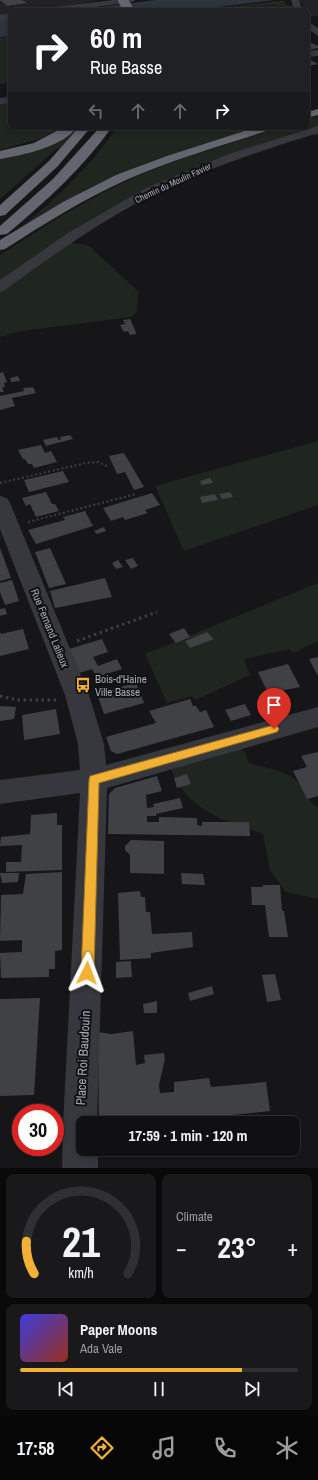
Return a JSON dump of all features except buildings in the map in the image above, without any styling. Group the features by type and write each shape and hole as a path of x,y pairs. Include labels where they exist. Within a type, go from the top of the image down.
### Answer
{"highway":[{"path":"0,155 22,151 44,143 56,138 67,130"},
{"path":"0,212 53,164 82,130"},
{"path":"0,233 52,188 86,152 104,130"},
{"path":"0,246 67,205 138,170 173,157 259,130"}],"street":[{"path":"70,8 132,0"},
{"name":"Chemin du Moulin Favier","path":"0,287 65,242 150,192 222,161 318,129"},
{"name":"Rue Fernand Lalieux","path":"0,503 77,695 91,744 94,780"},
{"path":"0,792 94,780 318,717"},
{"name":"Place Roi Baudouin","path":"80,1168 80,1126 92,866 94,780"}],"path":[{"path":"224,8 283,1"},
{"path":"0,483 86,463 98,462 109,467"},
{"path":"10,527 136,494"},
{"path":"58,648 157,612"},
{"path":"0,696 17,700 53,700 77,695"}],"shaded area":[{"path":"0,0 98,0 61,8 8,8 8,17 0,18"},
{"path":"156,0 275,0 210,8 93,8"},
{"path":"300,0 318,0 318,16 310,17 310,8 304,8"},
{"path":"285,1 287,5 296,5 298,8 223,8"},
{"path":"8,19 8,36 0,37 0,20"},
{"path":"8,38 8,83 0,84 0,39"},
{"path":"8,100 8,130 57,130 42,138 0,150 0,101"},
{"path":"318,116 318,135 298,136 150,192 66,242 88,245 139,292 136,313 131,317 22,331 0,337 0,255 56,219 102,193 146,172 181,159 273,130 310,130 310,118"},
{"path":"68,130 76,130 61,147 55,150 0,199 0,158"},
{"path":"115,130 251,130 135,169 88,189 6,240 66,188 93,159"},
{"path":"318,441 318,505 184,551 155,486"},
{"path":"318,583 318,641 293,653 290,649 244,659 250,675 195,700 192,696 167,703 145,654"},
{"path":"238,744 245,752 249,763 276,770 288,775 299,783 311,802 318,807 318,899 286,892 270,870 263,834 222,819 203,809 184,792 171,771 175,763"}],"place":[{"name":"Bois-d'Haine Ville Basse","path":"83,685"}],"route":[{"path":"87,973 94,780 274,729"}]}
